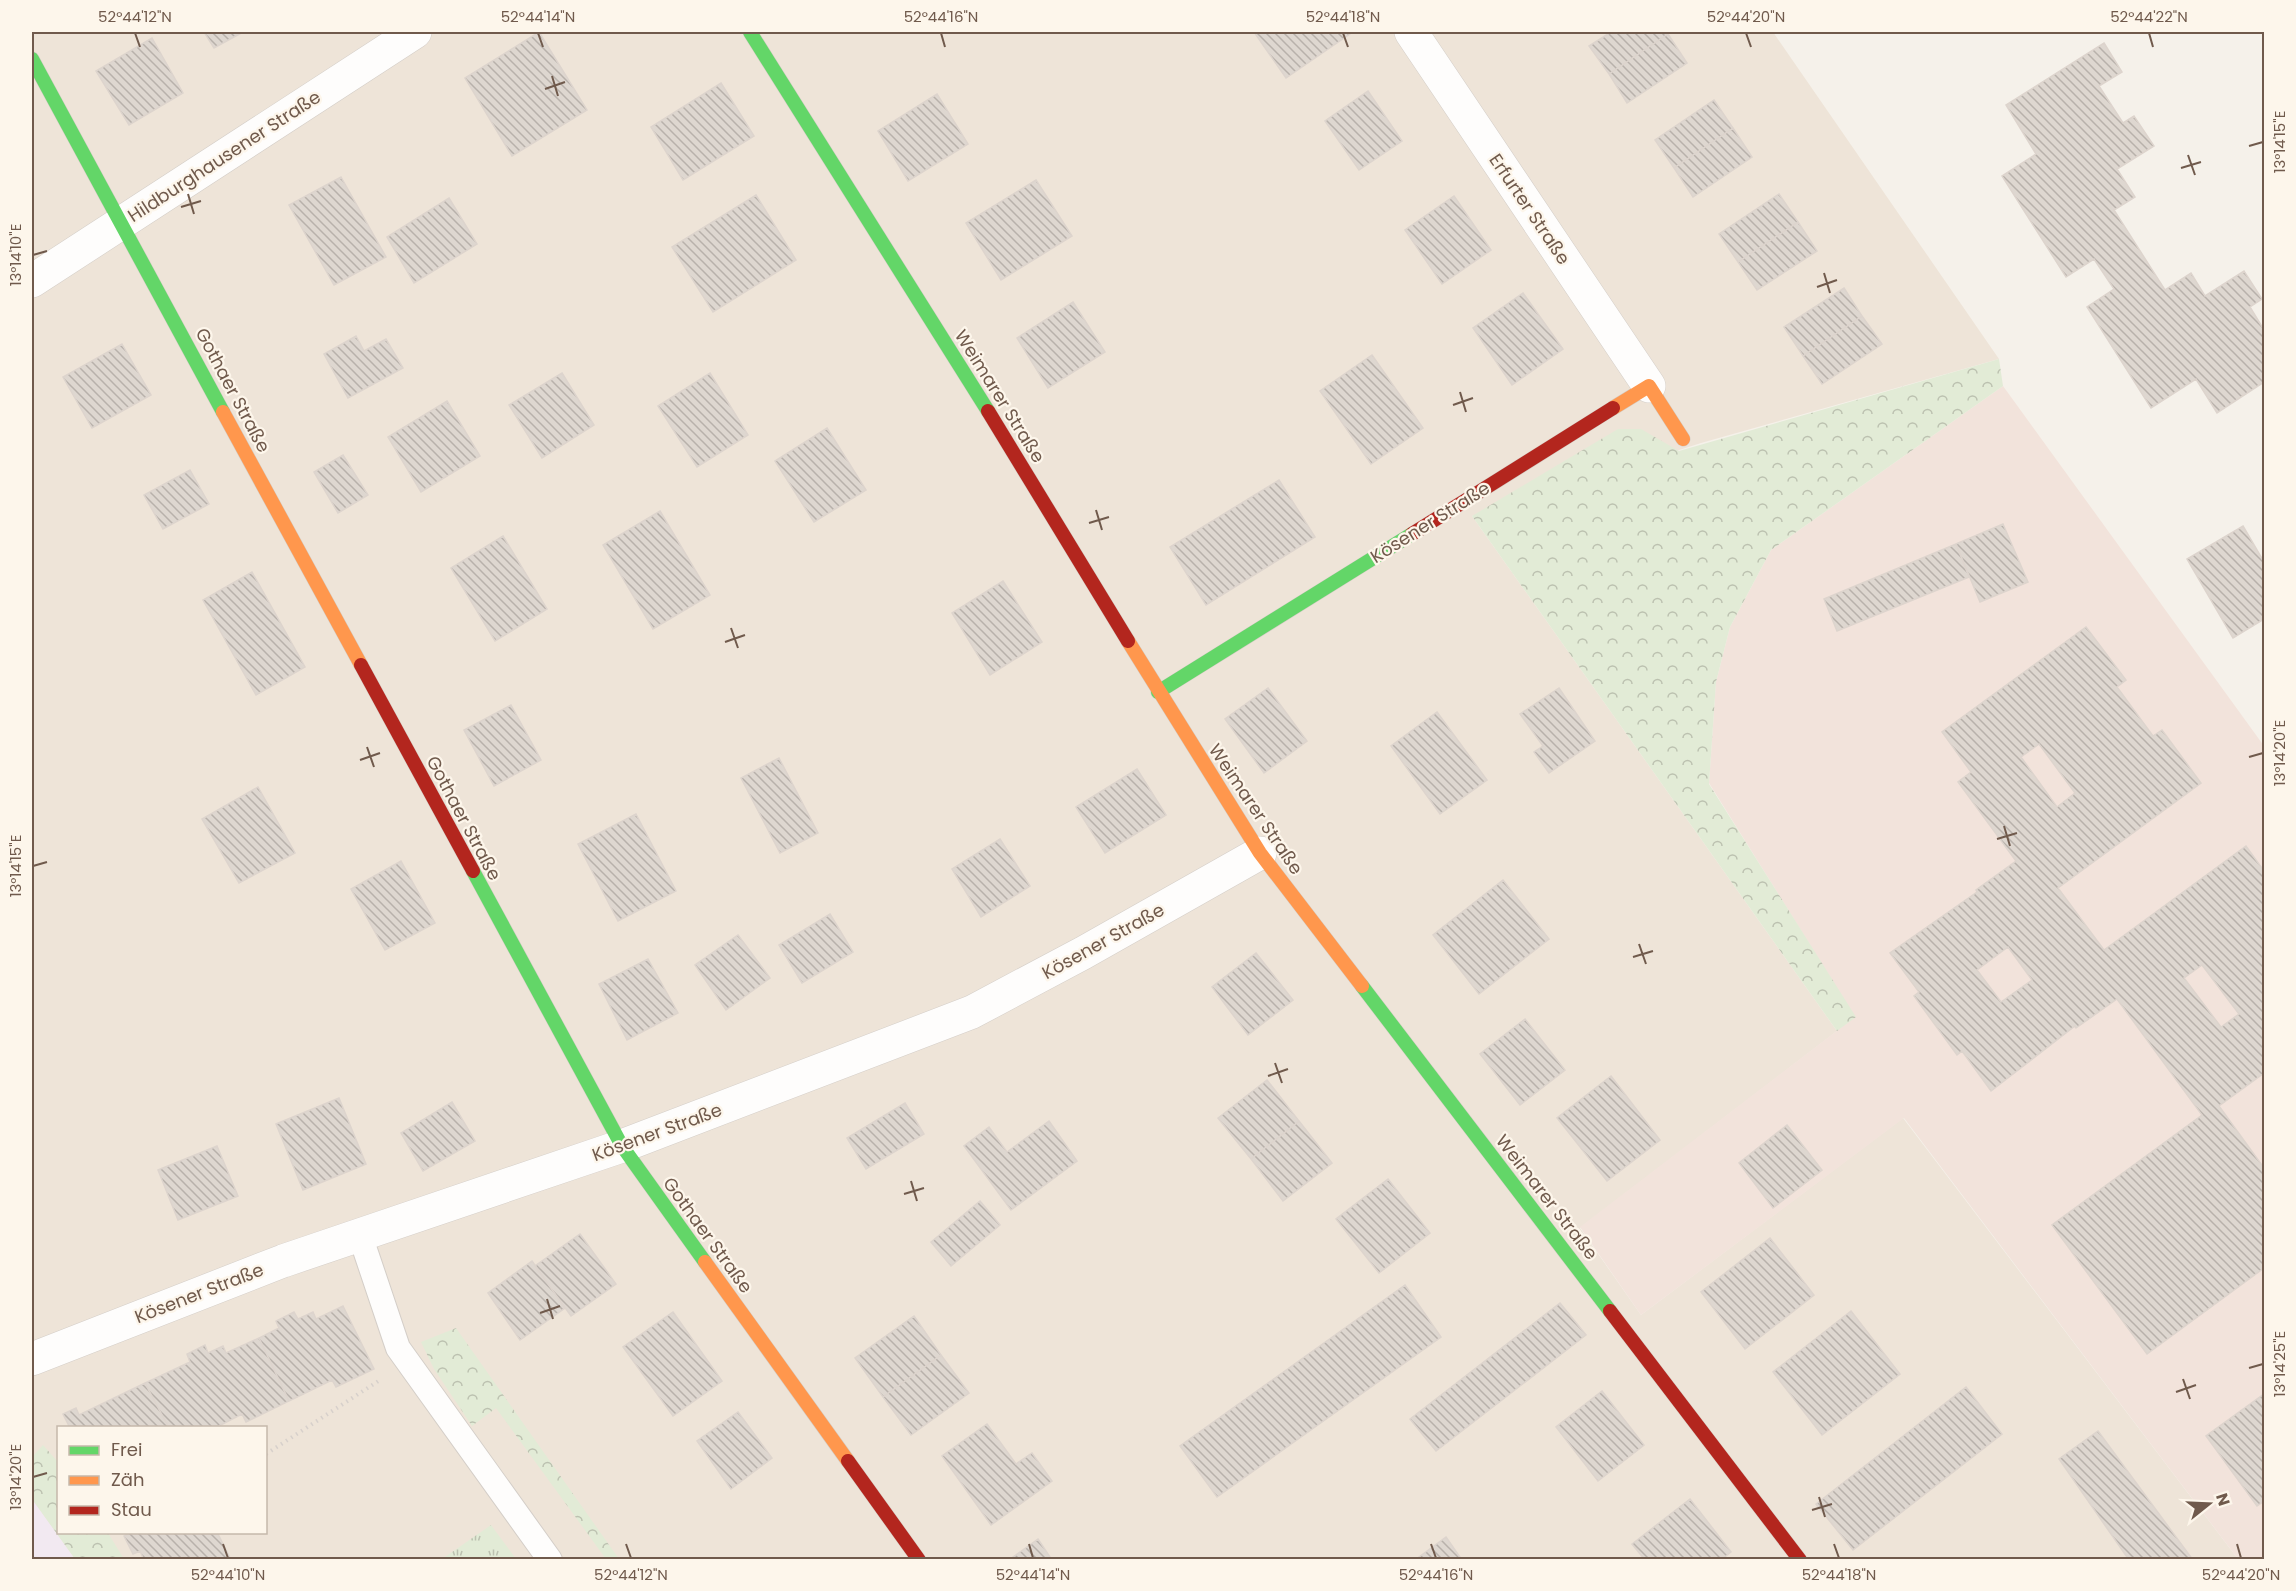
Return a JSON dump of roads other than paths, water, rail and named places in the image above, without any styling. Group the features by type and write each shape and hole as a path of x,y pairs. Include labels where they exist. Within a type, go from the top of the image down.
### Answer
{"street":[{"name":"Hildburghausener Straße","path":"32,281 416,32"},
{"name":"Weimarer Straße","path":"750,32 1041,495 1158,692 1260,852 1800,1560"},
{"name":"Erfurter Straße","path":"1411,32 1649,386"},
{"name":"Gothaer Straße","path":"32,59 622,1146 919,1560"},
{"name":"Kösener Straße","path":"1158,692 1649,386"},
{"path":"1649,386 1683,439"},
{"name":"Kösener Straße","path":"32,1359 283,1261 622,1146 972,1012 1260,852"}],"lane":[{"path":"360,1235 398,1348 550,1560"}]}
